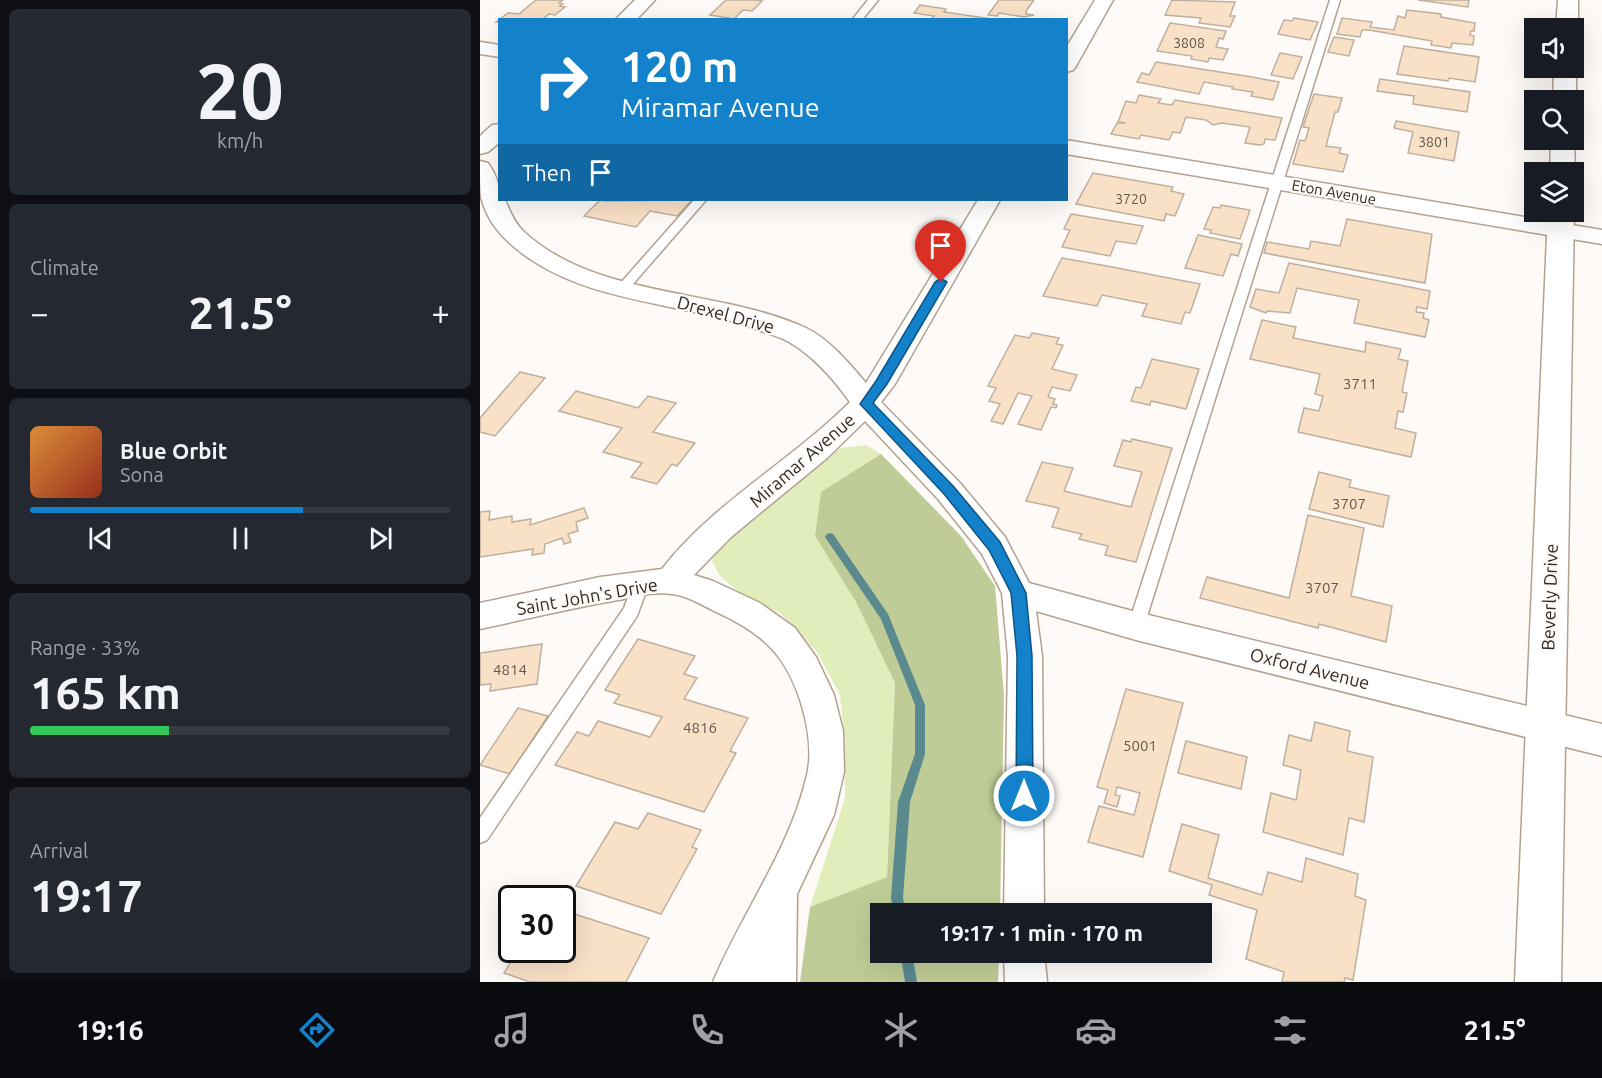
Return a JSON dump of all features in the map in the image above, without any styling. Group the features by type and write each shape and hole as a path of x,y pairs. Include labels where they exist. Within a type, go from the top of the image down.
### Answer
{"street":[{"path":"626,18 646,0"},
{"path":"1068,63 1104,0"},
{"path":"1567,18 1568,0"},
{"path":"480,48 498,51"},
{"path":"480,147 498,132"},
{"name":"Eton Avenue","path":"1068,147 1278,182 1524,216"},
{"name":"Drexel Drive","path":"480,168 502,221 514,236 543,257 584,278 622,290 740,314 798,335 843,373 866,404 949,491 994,546 1018,593 1025,656 1024,903"},
{"name":"Miramar Avenue","path":"656,582 839,432 866,404 881,384 988,201"},
{"name":"Beverly Drive","path":"1539,982 1560,222"},
{"name":"Eton Avenue","path":"1563,222 1602,237"},
{"name":"Saint John's Drive","path":"480,616 656,582 702,590 748,612 783,638 804,667 817,695 825,731 826,772 814,815 777,893 775,982"},
{"name":"Oxford Avenue","path":"1018,593 1136,626 1602,740"},
{"path":"734,982 777,893"},
{"path":"1025,963 1026,982"}],"lane":[{"path":"858,18 873,0"},
{"path":"1136,626 1335,0"},
{"path":"622,290 699,201"},
{"path":"480,834 631,611 656,582"}],"green space":[{"path":"866,445 881,454 822,492 815,536 856,602 895,683 887,877 810,907 845,798 845,743 840,695 817,652 780,613 742,595 719,575 712,561 718,546 777,493 840,448"},
{"path":"881,454 961,536 995,586 1004,696 1000,903 870,903 870,963 999,963 998,982 800,982 810,907 887,877 895,683 856,602 815,536 821,492"}],"building":[{"path":"536,0 563,0 559,3 563,4 560,6 565,7 555,15 549,14 544,18 501,18 508,13 519,14"},
{"path":"726,0 762,1 752,11 743,10 735,18 710,15"},
{"path":"999,0 1034,0 1026,14 1034,15 1024,17 999,13 997,16 988,15"},
{"path":"1172,0 1235,2 1230,16 1235,16 1230,27 1199,23 1201,18 1165,15"},
{"path":"1418,0 1469,0 1468,7"},
{"path":"920,5 946,9 944,12 985,18 932,18 934,16 914,13"},
{"path":"1407,10 1441,14 1441,17 1475,23 1474,31 1471,31 1470,35 1474,36 1473,45 1452,43 1451,48 1431,45 1432,41 1369,30 1362,30 1360,37 1337,34 1342,18 1372,22 1370,27 1394,30 1398,16 1405,18"},
{"path":"1294,18 1318,22 1310,40 1278,34 1284,20 1292,21"},
{"path":"1170,23 1226,31 1223,39 1219,38 1216,47 1228,49 1223,60 1209,58 1208,62 1191,59 1192,56 1157,51"},
{"path":"1334,37 1354,40 1349,56 1328,52"},
{"path":"1404,46 1479,57 1475,82 1397,74"},
{"path":"1280,53 1302,57 1293,79 1271,75"},
{"path":"1156,62 1279,82 1273,100 1251,96 1253,92 1204,82 1199,94 1137,82 1142,73 1149,75"},
{"path":"1380,79 1470,92 1467,112 1413,104 1414,96 1377,91"},
{"path":"1314,94 1342,98 1338,112 1335,112 1326,146 1341,148 1339,153 1348,155 1343,172 1293,164 1300,140 1305,141 1309,128 1303,127"},
{"path":"1139,95 1161,99 1158,103 1172,105 1175,100 1282,118 1275,140 1265,139 1264,144 1260,145 1245,143 1250,127 1222,123 1213,125 1206,120 1186,117 1180,133 1173,132 1169,140 1141,135 1139,139 1111,134 1117,123 1126,123 1118,122 1126,101 1136,103"},
{"path":"1396,121 1459,132 1454,161 1408,153 1413,132 1394,128"},
{"path":"1093,173 1173,187 1171,191 1184,194 1175,216 1166,214 1164,221 1076,204"},
{"path":"599,201 691,201 677,216 650,211 636,227 584,216"},
{"path":"1221,205 1250,210 1240,239 1210,233 1211,230 1204,229 1213,207 1220,208"},
{"path":"1071,214 1143,226 1136,244 1116,241 1110,256 1062,247 1070,230 1064,229"},
{"path":"1347,219 1432,234 1425,283 1264,253 1267,242 1309,249 1311,241 1340,246"},
{"path":"1198,235 1242,244 1238,256 1231,254 1223,276 1185,268"},
{"path":"1062,258 1200,284 1190,313 1185,312 1181,324 1142,316 1147,304 1102,295 1097,306 1043,296"},
{"path":"1289,263 1430,291 1427,309 1417,307 1416,312 1424,313 1423,318 1429,320 1425,337 1354,323 1359,300 1297,288 1290,313 1267,311 1266,313 1250,307 1256,289 1279,293"},
{"path":"1262,320 1296,327 1293,338 1365,352 1366,342 1401,349 1398,359 1408,361 1402,392 1407,393 1403,412 1398,411 1395,428 1416,433 1411,457 1298,432 1304,408 1319,411 1323,396 1315,394 1320,374 1250,359"},
{"path":"1032,333 1059,338 1056,344 1063,345 1052,369 1077,375 1070,391 1052,387 1048,397 1055,399 1053,404 1057,405 1056,408 1051,407 1041,430 1018,424 1032,396 1018,393 1003,424 991,421 1000,404 989,401 996,388 988,386 1015,335 1029,338"},
{"path":"1152,359 1199,369 1186,409 1151,401 1150,405 1131,401 1136,387 1141,388"},
{"path":"520,372 545,378 495,436 480,432 480,418"},
{"path":"576,391 638,408 648,396 676,403 653,432 695,443 677,466 672,464 657,484 631,477 642,463 603,452 622,428 559,411"},
{"path":"1132,439 1172,448 1136,562 1105,555 1108,546 1079,539 1082,534 1052,527 1059,508 1026,501 1042,462 1073,468 1064,491 1131,507 1142,472 1114,466 1123,440 1131,442"},
{"path":"1319,472 1351,480 1349,487 1389,496 1383,527 1309,509"},
{"path":"584,508 588,518 576,522 578,531 568,534 571,542 564,544 562,538 545,544 544,553 532,555 533,549 480,557 480,512 490,511 489,520 512,516 512,522 531,519 530,525"},
{"path":"1308,515 1364,528 1351,596 1392,606 1386,642 1319,624 1318,628 1200,598 1207,577 1289,598"},
{"path":"638,639 695,656 684,674 697,678 684,699 748,718 730,751 736,753 704,812 555,765 577,732 589,736 598,721 650,737 662,717 614,703 620,695 605,690"},
{"path":"542,644 537,684 490,691 491,684 480,685 480,653"},
{"path":"1126,689 1183,703 1143,857 1088,842 1099,806 1134,815 1140,793 1117,787 1115,795 1120,796 1117,807 1104,803 1108,790 1097,787"},
{"path":"518,708 548,716 510,774 480,765"},
{"path":"1315,722 1350,731 1347,751 1373,757 1364,822 1349,818 1343,855 1263,832 1271,793 1296,800 1301,770 1283,765 1289,735 1311,741"},
{"path":"1186,741 1247,757 1241,789 1178,773"},
{"path":"648,813 701,830 692,847 697,849 661,914 576,886 615,822 638,829"},
{"path":"1182,824 1219,835 1208,878 1262,895 1268,872 1302,882 1306,858 1358,874 1355,896 1366,900 1353,980 1345,978 1344,982 1282,982 1284,972 1246,959 1257,910 1209,895 1212,885 1169,871"},
{"path":"576,915 649,938 626,982 530,982 504,973 510,963 576,963"}],"waterway":[{"path":"830,537 885,617 920,705 920,754 904,802 898,903"},
{"path":"908,963 911,982"}],"route":[{"path":"941,282 881,384 866,404 949,491 994,546 1018,593 1025,656 1024,796"}]}
